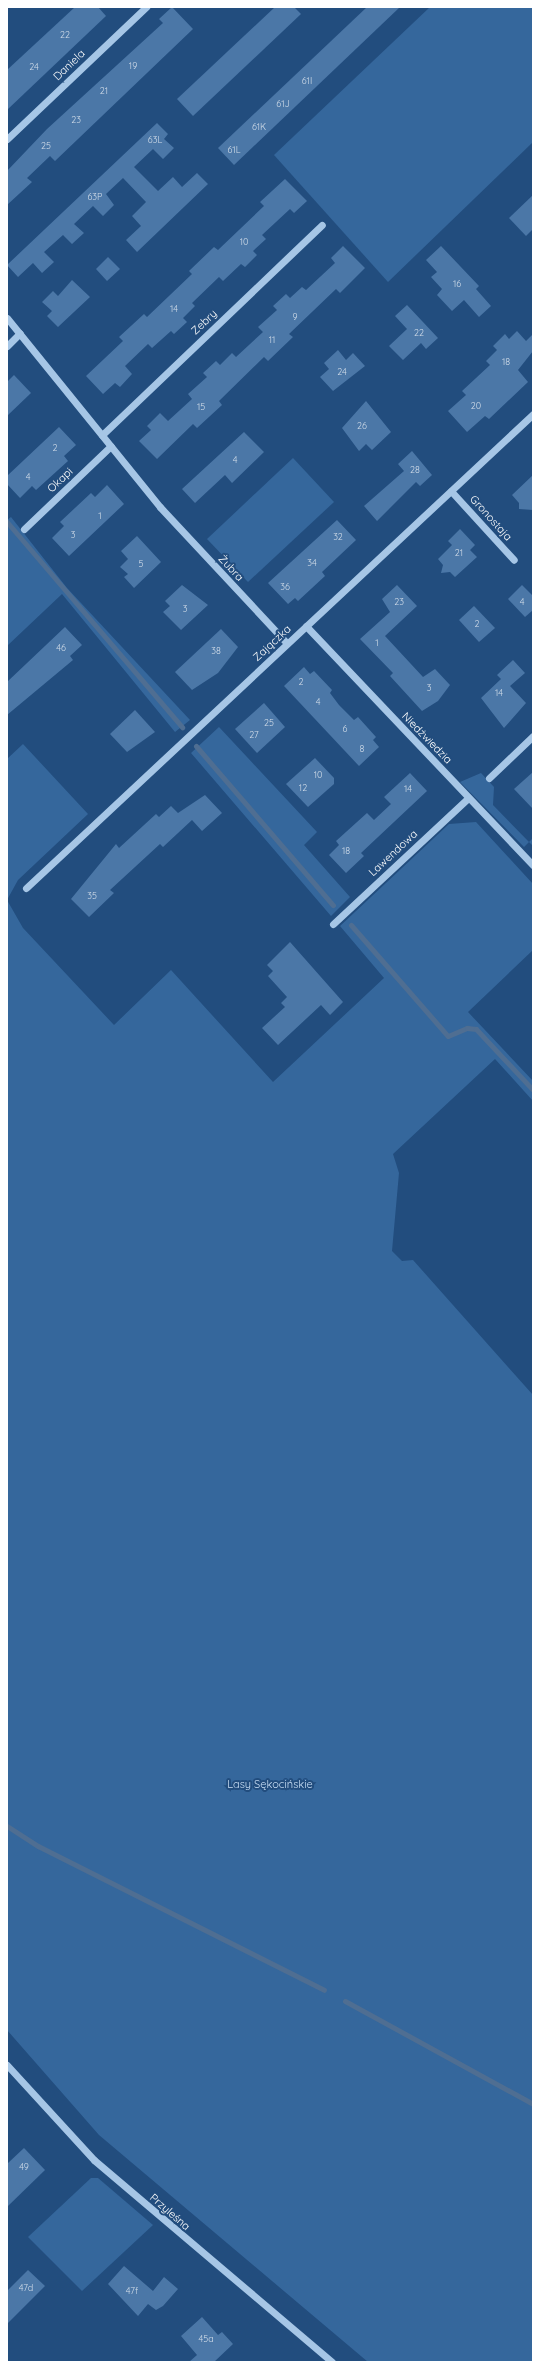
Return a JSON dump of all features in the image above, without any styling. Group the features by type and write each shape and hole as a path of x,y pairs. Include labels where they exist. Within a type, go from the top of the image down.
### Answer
{"street":[{"name":"Daniela","path":"7,139 146,7"},
{"name":"Zebry","path":"102,435 322,225"},
{"path":"7,318 111,446"},
{"path":"7,346 20,334"},
{"name":"Zajączka","path":"26,888 533,414"},
{"name":"Żubra","path":"111,446 160,507 287,643"},
{"name":"Okapi","path":"24,529 111,446"},
{"name":"Gronostaja","path":"451,491 514,560"},
{"name":"Niedźwiedzia","path":"306,626 533,865"},
{"path":"489,778 533,736"},
{"name":"Lawendowa","path":"333,924 468,798"},
{"name":"Przyleśna","path":"7,2065 94,2160 332,2362"}],"green space":[{"path":"430,7 533,7 533,142 388,282 274,155"},
{"path":"293,458 334,502 248,582 207,539"},
{"path":"11,517 67,588 190,720 175,732 62,594 7,646 7,520"},
{"path":"219,727 317,832 304,845 350,897 331,916 191,753"},
{"path":"23,744 88,814 18,880 7,900 7,759"},
{"path":"481,773 494,787 493,805 529,842 524,847 460,782"},
{"name":"Lasy Sękocińskie","path":"476,822 533,884 533,950 468,1012 533,1081 533,1101 495,1059 393,1154 399,1173 392,1251 402,1261 413,1260 533,1395 533,2362 368,2362 99,2135 7,2030 7,900 23,928 114,1025 171,970 273,1082 384,978 340,926 449,824"},
{"path":"533,838 533,846 529,842"},
{"path":"91,2178 98,2178 153,2225 82,2291 28,2237"}],"building":[{"path":"75,7 98,7 106,16 7,110 7,70"},
{"path":"172,7 193,29 55,161 50,156 27,178 32,182 7,205 7,171 47,129 163,23 159,19"},
{"path":"275,7 294,7 301,14 193,116 177,99"},
{"path":"367,7 400,7 234,165 218,148"},
{"path":"157,123 168,134 164,139 174,148 163,159 153,149 134,167 158,191 173,177 182,187 197,173 208,184 137,252 126,240 141,226 132,216 146,202 123,178 106,194 114,205 103,216 93,206 74,224 84,233 72,244 63,235 44,252 54,262 42,273 33,263 18,277 7,265"},
{"path":"285,179 307,201 294,213 290,209 262,235 266,239 253,251 257,255 245,267 241,264 223,281 219,277 192,303 195,306 183,318 187,322 174,334 171,331 152,348 148,344 125,366 132,374 120,387 115,383 103,394 86,376 123,341 119,337 144,314 147,317 192,274 189,271 214,247 218,250 264,206 260,202"},
{"path":"533,195 533,229 526,236 509,218"},
{"path":"343,246 365,268 340,293 336,289 289,334 293,337 268,361 264,357 219,401 222,405 197,428 193,424 157,459 139,441 151,430 147,426 160,413 168,421 192,399 188,394 207,377 203,373 216,361 220,365 232,353 236,357 263,332 258,327 277,310 273,306 286,294 290,298 302,287 306,290 335,263 331,258"},
{"path":"441,246 479,286 476,289 491,306 479,317 464,300 452,311 437,295 442,289 431,277 437,272 426,260"},
{"path":"108,257 120,269 107,281 96,269"},
{"path":"72,280 90,297 58,327 47,316 52,311 42,302 53,291 58,296"},
{"path":"407,305 438,338 426,349 421,343 403,360 389,346 407,329 395,316"},
{"path":"517,331 526,341 533,334 533,351 518,370 528,382 489,419 485,416 467,432 448,411 466,395 462,391 490,365 486,361 497,350 493,346 505,334 509,339"},
{"path":"338,350 346,360 353,353 365,366 333,391 320,377 329,369 324,363"},
{"path":"14,375 31,393 7,416 7,382"},
{"path":"366,401 391,432 372,450 366,444 359,451 342,428"},
{"path":"59,427 76,445 64,456 68,461 36,490 32,486 20,498 7,484 7,476"},
{"path":"244,432 264,452 232,483 225,475 195,503 182,489"},
{"path":"412,451 432,475 420,486 416,482 377,521 364,506 404,471 398,464"},
{"path":"533,475 533,510 519,509 519,503 512,495"},
{"path":"107,485 124,504 69,556 52,538 64,526 60,522 91,493 95,497"},
{"path":"337,520 356,540 322,572 325,576 298,601 295,598 288,604 268,583"},
{"path":"460,529 475,545 470,550 477,557 455,577 450,572 441,573 443,565 438,559 452,545 448,541"},
{"path":"137,536 161,562 134,588 124,577 128,574 120,567 128,559 121,551"},
{"path":"182,585 208,605 181,630 163,612 170,606 165,601"},
{"path":"397,585 417,606 385,636 423,677 435,669 450,685 438,701 422,711 390,676 393,673 360,639 390,612 382,599"},
{"path":"522,585 533,596 533,610 525,617 508,599"},
{"path":"474,606 495,628 479,642 459,620"},
{"path":"65,627 82,645 70,656 73,660 7,715 7,682"},
{"path":"221,629 238,647 218,673 192,690 175,672"},
{"path":"513,660 525,673 510,686 526,703 504,728 481,698 501,679 497,675"},
{"path":"304,667 310,674 314,671 332,690 330,693 339,705 354,720 358,717 376,737 373,740 379,747 359,766 284,686"},
{"path":"264,703 285,727 257,753 235,729"},
{"path":"135,710 155,732 127,752 110,734"},
{"path":"315,758 334,778 334,784 308,807 286,784"},
{"path":"533,772 533,809 514,789"},
{"path":"410,773 427,791 361,853 364,856 346,873 329,855 339,845 336,841 367,813 374,820 391,804 384,797"},
{"path":"205,795 222,813 202,831 192,820 163,847 160,844 110,890 114,893 89,917 71,899 116,844 119,848 156,814 159,817 171,806 178,813"},
{"path":"290,942 343,1002 330,1015 321,1005 278,1045 262,1028 285,1007 281,1003 287,997 268,976 273,971 267,965"},
{"path":"24,2148 45,2170 7,2207 7,2164"},
{"path":"124,2266 153,2291 164,2277 178,2289 163,2306 156,2310 148,2304 138,2316 108,2284"},
{"path":"28,2270 45,2286 7,2324 7,2291"},
{"path":"202,2317 218,2335 222,2332 233,2344 214,2362 189,2362 197,2355 181,2336"}],"waterway":[{"path":"7,522 182,727"},
{"path":"196,746 333,905"},
{"path":"351,925 448,1036 467,1028 476,1029 533,1090"},
{"path":"7,1826 38,1846 324,1990"},
{"path":"345,2001 533,2104"}]}
